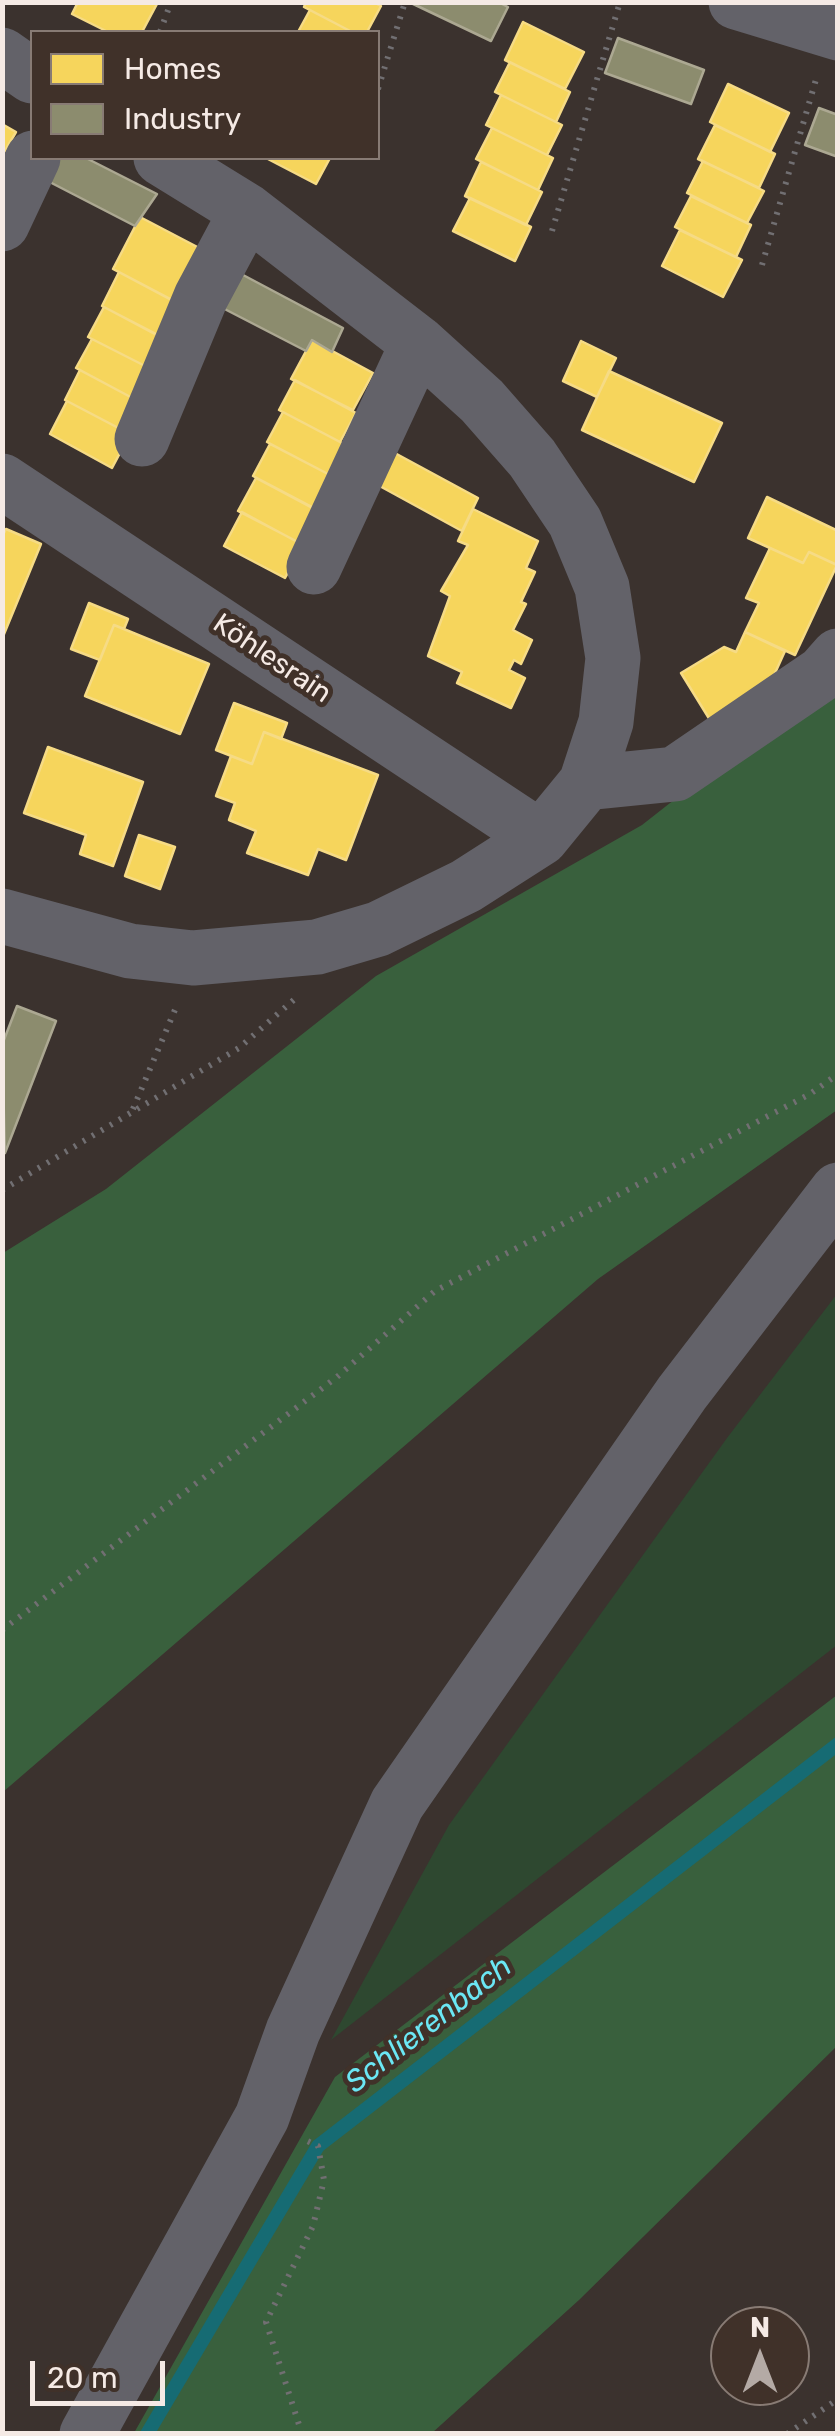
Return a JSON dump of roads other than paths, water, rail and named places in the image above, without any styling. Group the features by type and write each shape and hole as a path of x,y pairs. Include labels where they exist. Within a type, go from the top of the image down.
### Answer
{"street":[{"path":"736,2 832,32"},
{"path":"2,55 30,75"},
{"path":"2,224 32,160"},
{"path":"2,916 130,952 193,958 317,947 378,929 466,886 542,838 586,784 606,722 613,658 602,588 575,522 532,458 482,401 418,343 247,211 164,160"},
{"path":"142,439 200,297 247,211"},
{"path":"314,567 418,343"},
{"name":"Köhlesrain","path":"2,481 542,838"},
{"path":"586,784 675,774 823,674 838,656"},
{"path":"87,2434 262,2116 294,2031 397,1804 682,1393 838,1190"}],"waterway":[{"name":"Schlierenbach","path":"147,2434 318,2146 838,1744"}]}
